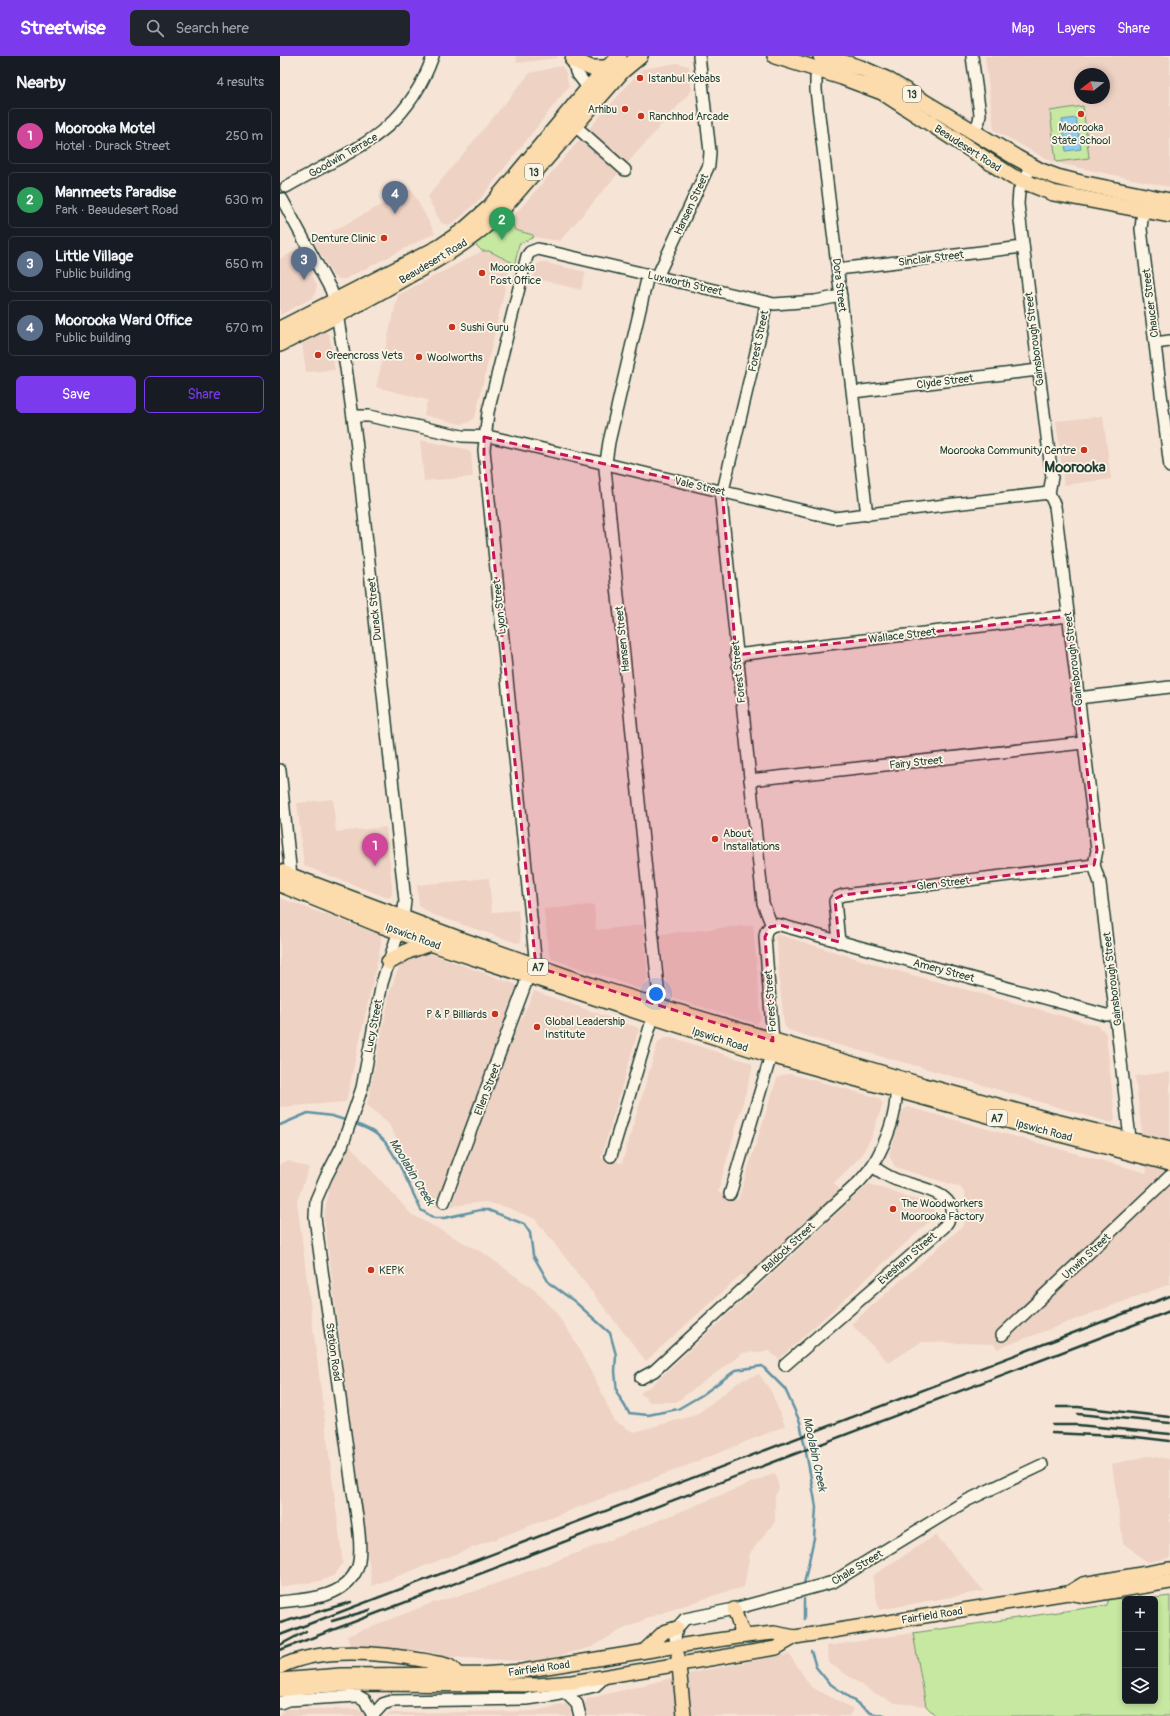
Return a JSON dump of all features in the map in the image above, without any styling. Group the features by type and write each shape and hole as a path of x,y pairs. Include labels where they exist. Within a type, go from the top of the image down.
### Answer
{"highway":[{"name":"Beaudesert Road","path":"280,330 336,309 452,251 480,231 496,216 574,125 607,68 619,56"},
{"name":"Beaudesert Road","path":"280,344 440,247 475,221 502,194 593,94 640,56"},
{"name":"Beaudesert Road","path":"775,56 845,65 874,73 1032,167 1057,177 1075,182 1170,202"},
{"path":"572,58 591,68 607,68"},
{"name":"Beaudesert Road","path":"845,65 882,92 978,155 1023,182 1053,193 1170,215"},
{"name":"Ipswich Road","path":"284,878 400,924 532,971 772,1048 896,1090 1131,1147 1170,1150"},
{"name":"Ipswich Road","path":"400,924 430,942 532,971"},
{"path":"389,962 408,950 430,942"},
{"name":"Ipswich Road","path":"772,1048 1048,1120 1131,1147 1170,1163"}],"main road":[{"name":"Fairfield Road","path":"1068,1593 1083,1584 1170,1570"},
{"name":"Fairfield Road","path":"280,1680 341,1675 458,1674 522,1671 745,1636 774,1633 795,1637 1068,1593 1086,1596 1170,1582"},
{"path":"734,1609 740,1628 745,1636"},
{"path":"644,1652 664,1632 677,1628"},
{"name":"Fairfield Road","path":"280,1690 355,1684 537,1685 572,1682 678,1663 776,1648 795,1637"},
{"path":"677,1646 684,1716"},
{"path":"280,1667 294,1661 314,1656 356,1654 408,1657 450,1666 458,1674"}],"street":[{"name":"Goodwin Terrace","path":"283,185 358,149 385,130 414,96 422,82 433,56"},
{"name":"Hansen Street","path":"657,1012 605,463 653,276 709,165 710,152 699,56"},
{"path":"972,56 980,114 979,121 974,132"},
{"path":"572,58 576,72 593,94"},
{"name":"Dora Street","path":"820,61 816,90 867,515"},
{"path":"574,125 625,170"},
{"name":"Gainsborough Street","path":"1032,167 1019,191 1018,204 1052,476 1049,493 1055,506 1097,850 1094,865 1100,883 1131,1147"},
{"path":"281,200 286,195 283,185"},
{"name":"Durack Street","path":"281,200 331,290 336,309 354,416 405,901 400,924"},
{"name":"Chaucer Street","path":"1143,210 1141,229 1170,467"},
{"name":"Sinclair Street","path":"838,269 1023,247"},
{"name":"Luxworth Street","path":"530,252 538,249 766,302 781,304 841,296"},
{"name":"Lyon Street","path":"530,252 525,261 517,291 488,412 484,437 484,461 532,971"},
{"name":"Forest Street","path":"766,302 762,327 732,455 722,490 721,509 763,904 772,926 766,931 765,937 772,1048"},
{"path":"1155,343 1170,341"},
{"name":"Clyde Street","path":"853,392 1038,370"},
{"name":"Vale Street","path":"354,416 373,416 468,437 484,437 505,440 722,490 829,518 867,515 1049,493"},
{"name":"Wallace Street","path":"736,655 1068,616"},
{"path":"1078,698 1170,687"},
{"name":"Fairy Street","path":"750,780 1083,743"},
{"path":"280,770 284,878"},
{"name":"Glen Street","path":"839,942 835,901 838,897 843,895 1094,865"},
{"name":"Lucy Street","path":"346,1135 362,1088 382,983 400,924"},
{"name":"Amery Street","path":"772,926 780,925 1106,1015 1116,1014"},
{"name":"Ellen Street","path":"444,1202 525,985 532,971"},
{"path":"611,1156 657,1012"},
{"path":"730,1194 772,1048"},
{"name":"Baldock Street","path":"641,1378 654,1371 858,1182 872,1166 885,1139 895,1107 896,1090"},
{"name":"Station Road","path":"280,1602 319,1598 335,1592 348,1581 357,1568 360,1553 315,1217 316,1200 346,1135"},
{"name":"Evesham Street","path":"786,1365 944,1227 951,1219 952,1211 949,1202 942,1196 898,1181 872,1166"},
{"name":"Unwin Street","path":"1002,1335 1170,1176"},
{"name":"Chale Street","path":"677,1628 679,1623 687,1618 734,1609 810,1589 839,1579 966,1501 1042,1465"},
{"path":"677,1628 675,1637 677,1646"},
{"name":"Fairfield Road","path":"280,1703 288,1700 358,1696 366,1700 373,1716 383,1704 392,1701 527,1698 595,1686 606,1676"},
{"path":"566,1692 578,1704 580,1716"}],"highlighted area":[{"path":"484,437 722,490 736,655 1068,616 1097,850 1094,865 843,895 835,899 839,942 780,925 770,927 765,937 773,1041 536,967 484,461"}],"shaded area":[{"path":"516,56 558,56 557,58 517,63"},
{"name":"Moorooka State School","path":"985,56 1170,56 1170,187 1052,162 994,130"},
{"path":"677,63 689,66 692,90 624,167 586,132 642,69"},
{"path":"561,66 565,70 569,86 481,198 461,217 449,225 441,223 428,198 429,195 530,73"},
{"path":"584,135 622,169 560,241 534,237 533,235 515,230 511,219"},
{"path":"411,189 435,233 345,279 339,279 333,276 314,241"},
{"path":"298,249 317,285 315,294 312,298 280,315 280,259"},
{"path":"482,251 489,251 511,262 476,414 472,420 467,423 460,424 424,415 427,400 376,387 398,295"},
{"path":"542,262 586,272 581,290 533,278 536,265"},
{"path":"325,332 329,334 335,370 306,372 302,344"},
{"name":"Moorooka Community Centre","path":"1103,416 1111,479 1064,485 1056,421"},
{"path":"420,440 466,449 471,453 473,477 424,481"},
{"path":"333,799 336,832 386,827 392,888 392,895 388,898 304,866 297,803"},
{"path":"489,878 492,912 518,910 521,942 517,943 431,914 419,906 417,885"},
{"path":"280,898 381,935 381,944 346,1102 280,1107"},
{"path":"594,905 596,930 643,925 648,976 647,983 640,989 553,959 549,954 544,909"},
{"path":"753,925 761,1018 757,1024 672,998 667,990 660,934"},
{"path":"777,934 884,967 1099,1026 1106,1034 1115,1119 1112,1123 788,1030 784,1025 777,944 774,938"},
{"path":"426,954 434,955 517,985 436,1207 425,1201 417,1191 399,1143 388,1123 367,1105 390,992 396,974 400,966 414,956"},
{"path":"534,991 639,1028 601,1158 622,1163 658,1042 666,1037 674,1038 751,1063 753,1066 718,1192 738,1200 777,1078 782,1075 791,1074 879,1098 883,1104 871,1138 861,1156 834,1183 841,1191 746,1278 742,1274 646,1361 535,1219 506,1207 485,1202 451,1206 511,1042"},
{"path":"1170,1072 1170,1284 997,1349 994,1344 921,1342 889,1363 851,1324 964,1225 967,1209 965,1194 960,1187 895,1167 889,1155 903,1110 908,1107 1147,1173 1135,1076"},
{"path":"350,1146 411,1214 485,1254 536,1291 554,1310 572,1336 602,1393 614,1421 634,1432 696,1415 740,1381 759,1374 771,1391 785,1426 681,1468 372,1586 324,1217 329,1188"},
{"path":"289,1161 309,1168 297,1201 343,1563 335,1575 320,1581 280,1587 280,1163"},
{"path":"869,1184 930,1204 934,1210 933,1218 779,1359 769,1351 743,1353 676,1402 650,1402 640,1393 652,1385"},
{"path":"1148,1456 1170,1459 1170,1558 1147,1562 1123,1543 1112,1464"},
{"path":"775,1473 779,1488 775,1496 775,1522 750,1553 744,1587 656,1615 621,1630 592,1647 535,1662 448,1657 421,1650 350,1647 347,1636 432,1603 476,1591 598,1545"},
{"path":"936,1535 984,1591 879,1610 872,1576"},
{"path":"913,1633 926,1706 895,1703 872,1692 829,1663 827,1646"},
{"path":"789,1654 811,1687 854,1709 849,1716 585,1716 584,1705 587,1699 700,1671"},
{"path":"566,1704 570,1708 571,1716 386,1716 391,1713 534,1711"},
{"path":"285,1709 358,1709 364,1713 365,1716 280,1716"}],"green space":[{"path":"1083,106 1089,158 1056,162 1050,111"},
{"path":"504,213 511,219 515,230 533,235 534,237 519,244 515,264 489,251 482,251 474,243"},
{"path":"1170,1596 1170,1716 936,1716 926,1706 913,1633 1107,1605 1109,1598 1118,1597 1122,1601 1122,1704 1158,1704 1158,1598"}],"water":[{"path":"1076,118 1081,149 1066,151 1062,120"}],"waterway":[{"name":"Moolabin Creek","path":"280,1125 308,1113 332,1116 348,1121"},
{"name":"Moolabin Creek","path":"352,1123 370,1130 380,1137 397,1160 421,1210 434,1218 444,1218 480,1210 488,1210 524,1224 530,1233 533,1255 549,1283 574,1301 610,1333 616,1355 615,1371 617,1393 629,1413 648,1415 678,1409 702,1395 736,1370 762,1366 785,1389 800,1422 816,1507 814,1538 804,1584"},
{"name":"Moolabin Creek","path":"804,1599 804,1619"},
{"name":"Moolabin Creek","path":"811,1651 816,1667 829,1683 871,1713 885,1716"}],"railway":[{"path":"280,1635 1170,1296"},
{"path":"280,1650 1170,1311"},
{"path":"1057,1407 1078,1407 1170,1417"},
{"path":"1078,1414 1170,1423"},
{"path":"1053,1425 1078,1425 1170,1434"},
{"path":"1052,1433 1136,1437 1170,1441"},
{"path":"280,1623 351,1602"},
{"path":"332,1621 370,1610"},
{"path":"280,1645 306,1631"}],"place":[{"name":"Istanbul Kebabs","path":"640,78"},
{"name":"Arhibu","path":"625,109"},
{"name":"Moorooka State School","path":"1081,114"},
{"name":"Ranchhod Arcade","path":"641,116"},
{"name":"Moorooka Ward Office","path":"395,214"},
{"name":"Denture Clinic","path":"384,238"},
{"name":"Manmeets Paradise","path":"502,240"},
{"name":"Moorooka Post Office","path":"482,273"},
{"name":"Little Village","path":"304,280"},
{"name":"Sushi Guru","path":"452,327"},
{"name":"Greencross Vets","path":"318,355"},
{"name":"Woolworths","path":"419,357"},
{"name":"Moorooka Community Centre","path":"1084,450"},
{"name":"About Installations","path":"715,839"},
{"name":"Moorooka Motel","path":"375,866"},
{"name":"P & P Billiards","path":"495,1014"},
{"name":"Global Leadership Institute","path":"537,1027"},
{"name":"The Woodworkers Moorooka Factory","path":"893,1209"},
{"name":"KEPK","path":"371,1270"}],"district":[{"name":"Moorooka","path":"1075,467"}]}
